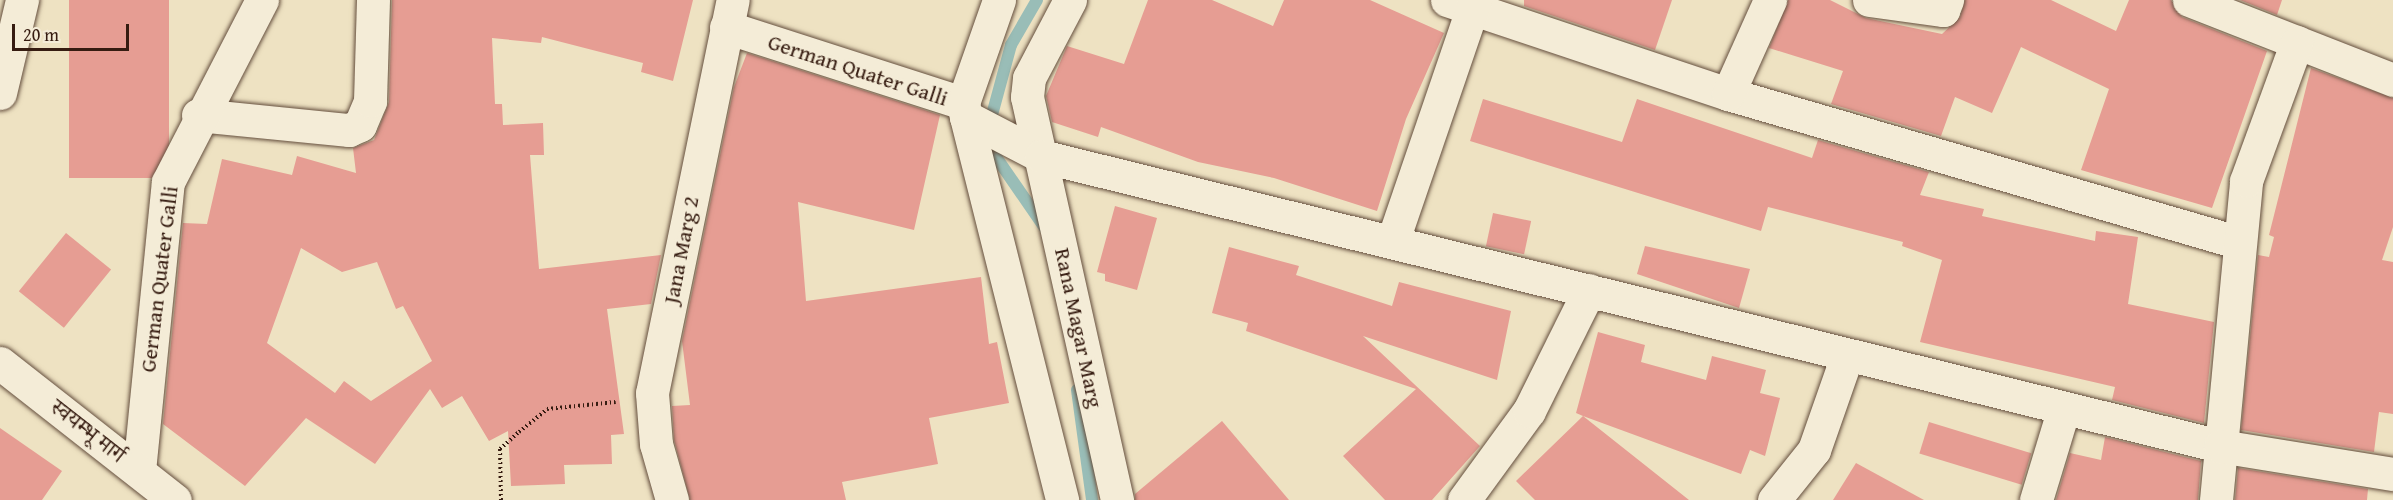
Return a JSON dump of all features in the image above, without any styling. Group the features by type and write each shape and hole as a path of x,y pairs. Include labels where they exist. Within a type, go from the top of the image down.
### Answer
{"street":[{"path":"0,93 22,0"},
{"name":"German Quater Galli","path":"139,471 168,182 198,115 262,0"},
{"path":"198,115 349,130 360,125 370,101 373,0"},
{"path":"999,0 969,115 1062,500"},
{"name":"Rana Magar Marg","path":"1070,0 1029,78 1027,97 1034,154 1117,500"},
{"path":"1728,94 1770,0"},
{"path":"1869,0 1943,10 1947,0"},
{"path":"2189,0 2393,80"},
{"path":"1393,240 1465,3 1728,94 2237,242"},
{"name":"German Quater Galli","path":"729,14 969,115 1034,154 1393,240 1847,356 2220,446 2393,474"},
{"name":"Jana Marg 2","path":"672,500 656,444 652,398 729,14"},
{"path":"2216,500 2237,242 2246,181 2297,42"},
{"path":"1464,500 1529,411 1589,290"},
{"path":"1774,500 1814,450 1847,356"},
{"name":"स्वयम्भू मार्ग","path":"0,363 175,500"},
{"path":"2037,500 2064,408"}],"path":[{"path":"501,500 500,449 547,409 652,398"}],"building":[{"path":"69,0 169,0 169,178 69,178"},
{"path":"392,0 693,0 673,81 641,72 643,63 542,37 541,43 492,38 495,104 502,104 503,125 543,123 544,155 530,155 539,269 661,255 651,304 607,309 624,434 611,435 612,464 564,465 565,484 511,486 508,431 489,441 462,396 442,408 430,389 375,464 306,418 245,486 163,424 183,223 207,224 222,159 292,175 297,156 356,173 353,148 374,140 389,102","holes":["301,248 342,272 377,262 396,309 403,306 432,361 371,401 344,381 335,393 267,343"]},
{"path":"1148,0 1212,0 1273,26 1284,0 1370,0 1444,33 1406,119 1377,211 1274,178 1198,162 1101,127 1098,137 1052,122 1046,96 1067,46 1124,64"},
{"path":"1524,0 1672,0 1655,50 1524,6"},
{"path":"1788,0 1830,0 1866,18 1942,34 1960,17 1965,0 2051,0 2116,31 2129,0 2171,0 2182,17 2267,51 2212,208 2081,170 2109,89 2021,47 1992,113 1955,97 1941,136 1831,104 1843,71 1769,48"},
{"path":"2240,0 2282,0 2277,15"},
{"path":"747,53 940,115 914,230 798,202 806,301 981,277 989,344 997,342 1009,403 929,418 938,464 842,482 846,500 690,500 674,440 672,406 690,405 682,341 734,87"},
{"path":"2311,68 2393,98 2393,227 2382,260 2393,262 2393,414 2379,412 2374,452 2241,430 2258,255 2269,257 2274,237 2269,235"},
{"path":"1483,99 1622,142 1637,99 1812,158 1818,140 1929,172 1920,195 1984,209 1982,216 2095,241 2096,231 2138,237 2128,304 2214,322 2204,423 2112,400 2115,387 1920,342 1942,260 1902,246 1903,242 1768,207 1761,231 1470,141"},
{"path":"1115,206 1157,218 1137,290 1105,281 1105,274 1097,272"},
{"path":"1493,213 1531,221 1524,254 1486,246"},
{"path":"66,233 111,270 64,328 19,291"},
{"path":"1645,246 1750,269 1739,308 1637,274"},
{"path":"1229,247 1299,266 1296,275 1392,306 1399,282 1511,311 1497,380 1363,336 1480,446 1432,500 1385,500 1343,456 1416,389 1246,331 1248,323 1212,313"},
{"path":"1598,332 1645,345 1641,362 1706,380 1712,356 1766,370 1760,393 1780,398 1765,456 1750,450 1741,474 1576,413"},
{"path":"1583,416 1689,500 1535,500 1516,481"},
{"path":"1222,421 1289,500 1135,500 1135,494"},
{"path":"1929,422 2031,453 2022,485 1919,454"},
{"path":"0,428 62,471 42,500 0,500"},
{"path":"2105,437 2201,461 2198,500 2056,500 2070,453 2101,460"},
{"path":"1856,463 1924,500 1833,500"},
{"path":"2238,468 2368,489 2367,500 2235,500"}],"waterway":[{"path":"1037,0 1011,45 985,141 1045,228"},
{"path":"1077,390 1092,500"}]}
